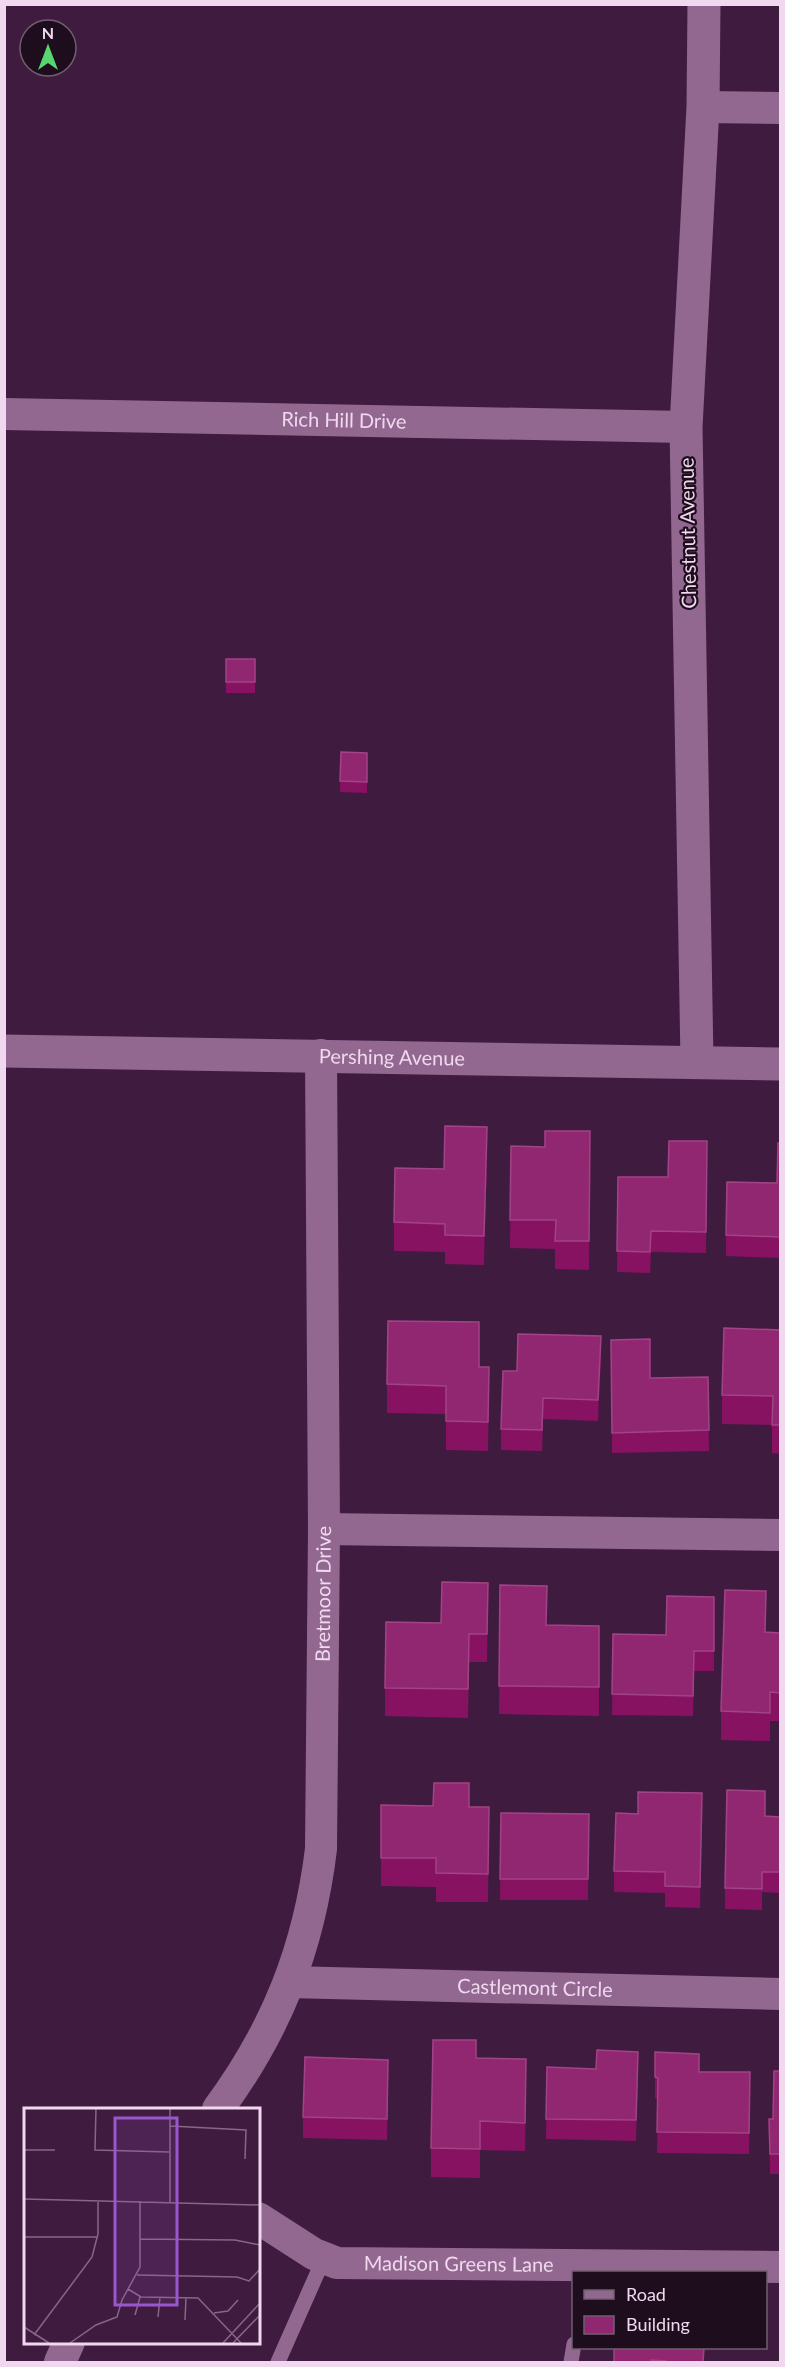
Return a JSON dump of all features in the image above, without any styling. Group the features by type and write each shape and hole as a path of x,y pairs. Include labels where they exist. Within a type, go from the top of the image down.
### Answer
{"street":[{"name":"Chestnut Avenue","path":"697,1062 686,427 703,106 704,4"},
{"path":"703,106 780,108"},
{"name":"Rich Hill Drive","path":"4,414 686,427"},
{"name":"Pershing Avenue","path":"4,1051 780,1064"},
{"name":"Bretmoor Drive","path":"219,2108 256,2054 289,1982 302,1948 317,1883 321,1850 324,1529 321,1055"},
{"path":"324,1529 780,1535"},
{"name":"Castlemont Circle","path":"289,1982 780,1994"},
{"name":"Madison Greens Lane","path":"260,2219 324,2258 337,2263 577,2269 780,2267"},
{"path":"60,2362 69,2343"}],"lane":[{"path":"278,2362 324,2258"}],"building":[{"path":"226,659 255,659 255,682 226,682"},
{"path":"341,752 367,753 367,782 340,781"},
{"path":"445,1126 487,1127 484,1236 445,1235 445,1224 394,1222 395,1168 444,1169"},
{"path":"545,1131 590,1131 589,1241 555,1241 556,1220 510,1220 511,1146 545,1147"},
{"path":"669,1141 707,1141 706,1232 651,1231 650,1252 617,1251 618,1177 668,1177"},
{"path":"778,1143 780,1143 780,1237 726,1235 727,1182 777,1183"},
{"path":"388,1321 479,1322 479,1367 489,1367 488,1422 446,1421 446,1386 387,1384"},
{"path":"724,1328 780,1330 780,1425 772,1425 773,1396 722,1395"},
{"path":"518,1334 601,1336 598,1400 543,1398 542,1430 501,1429 503,1371 517,1371"},
{"path":"650,1339 650,1378 708,1377 709,1430 612,1433 611,1340"},
{"path":"442,1582 488,1583 487,1634 469,1634 468,1689 385,1688 386,1622 441,1623"},
{"path":"500,1585 547,1586 546,1625 599,1626 599,1687 499,1686"},
{"path":"725,1590 766,1591 765,1632 780,1633 780,1693 770,1692 770,1713 721,1711"},
{"path":"667,1596 714,1597 714,1651 694,1651 693,1696 612,1694 613,1634 666,1635"},
{"path":"434,1783 469,1783 469,1807 489,1807 488,1874 436,1873 436,1858 381,1858 381,1805 433,1806"},
{"path":"727,1790 765,1791 765,1816 780,1817 780,1872 762,1872 762,1889 725,1888"},
{"path":"638,1792 702,1793 700,1887 665,1886 665,1872 614,1871 616,1813 638,1814"},
{"path":"501,1813 589,1814 588,1879 500,1879"},
{"path":"433,2040 476,2040 476,2058 526,2059 525,2123 480,2121 480,2149 431,2148"},
{"path":"597,2050 638,2052 636,2120 546,2119 547,2067 596,2069"},
{"path":"655,2052 699,2054 699,2072 750,2072 749,2133 657,2132 658,2078 655,2077"},
{"path":"305,2057 388,2060 387,2119 303,2117"},
{"path":"774,2071 780,2071 780,2154 770,2154 769,2119 773,2119"},
{"path":"614,2349 704,2349 703,2362 651,2360 651,2362 614,2362"}]}
